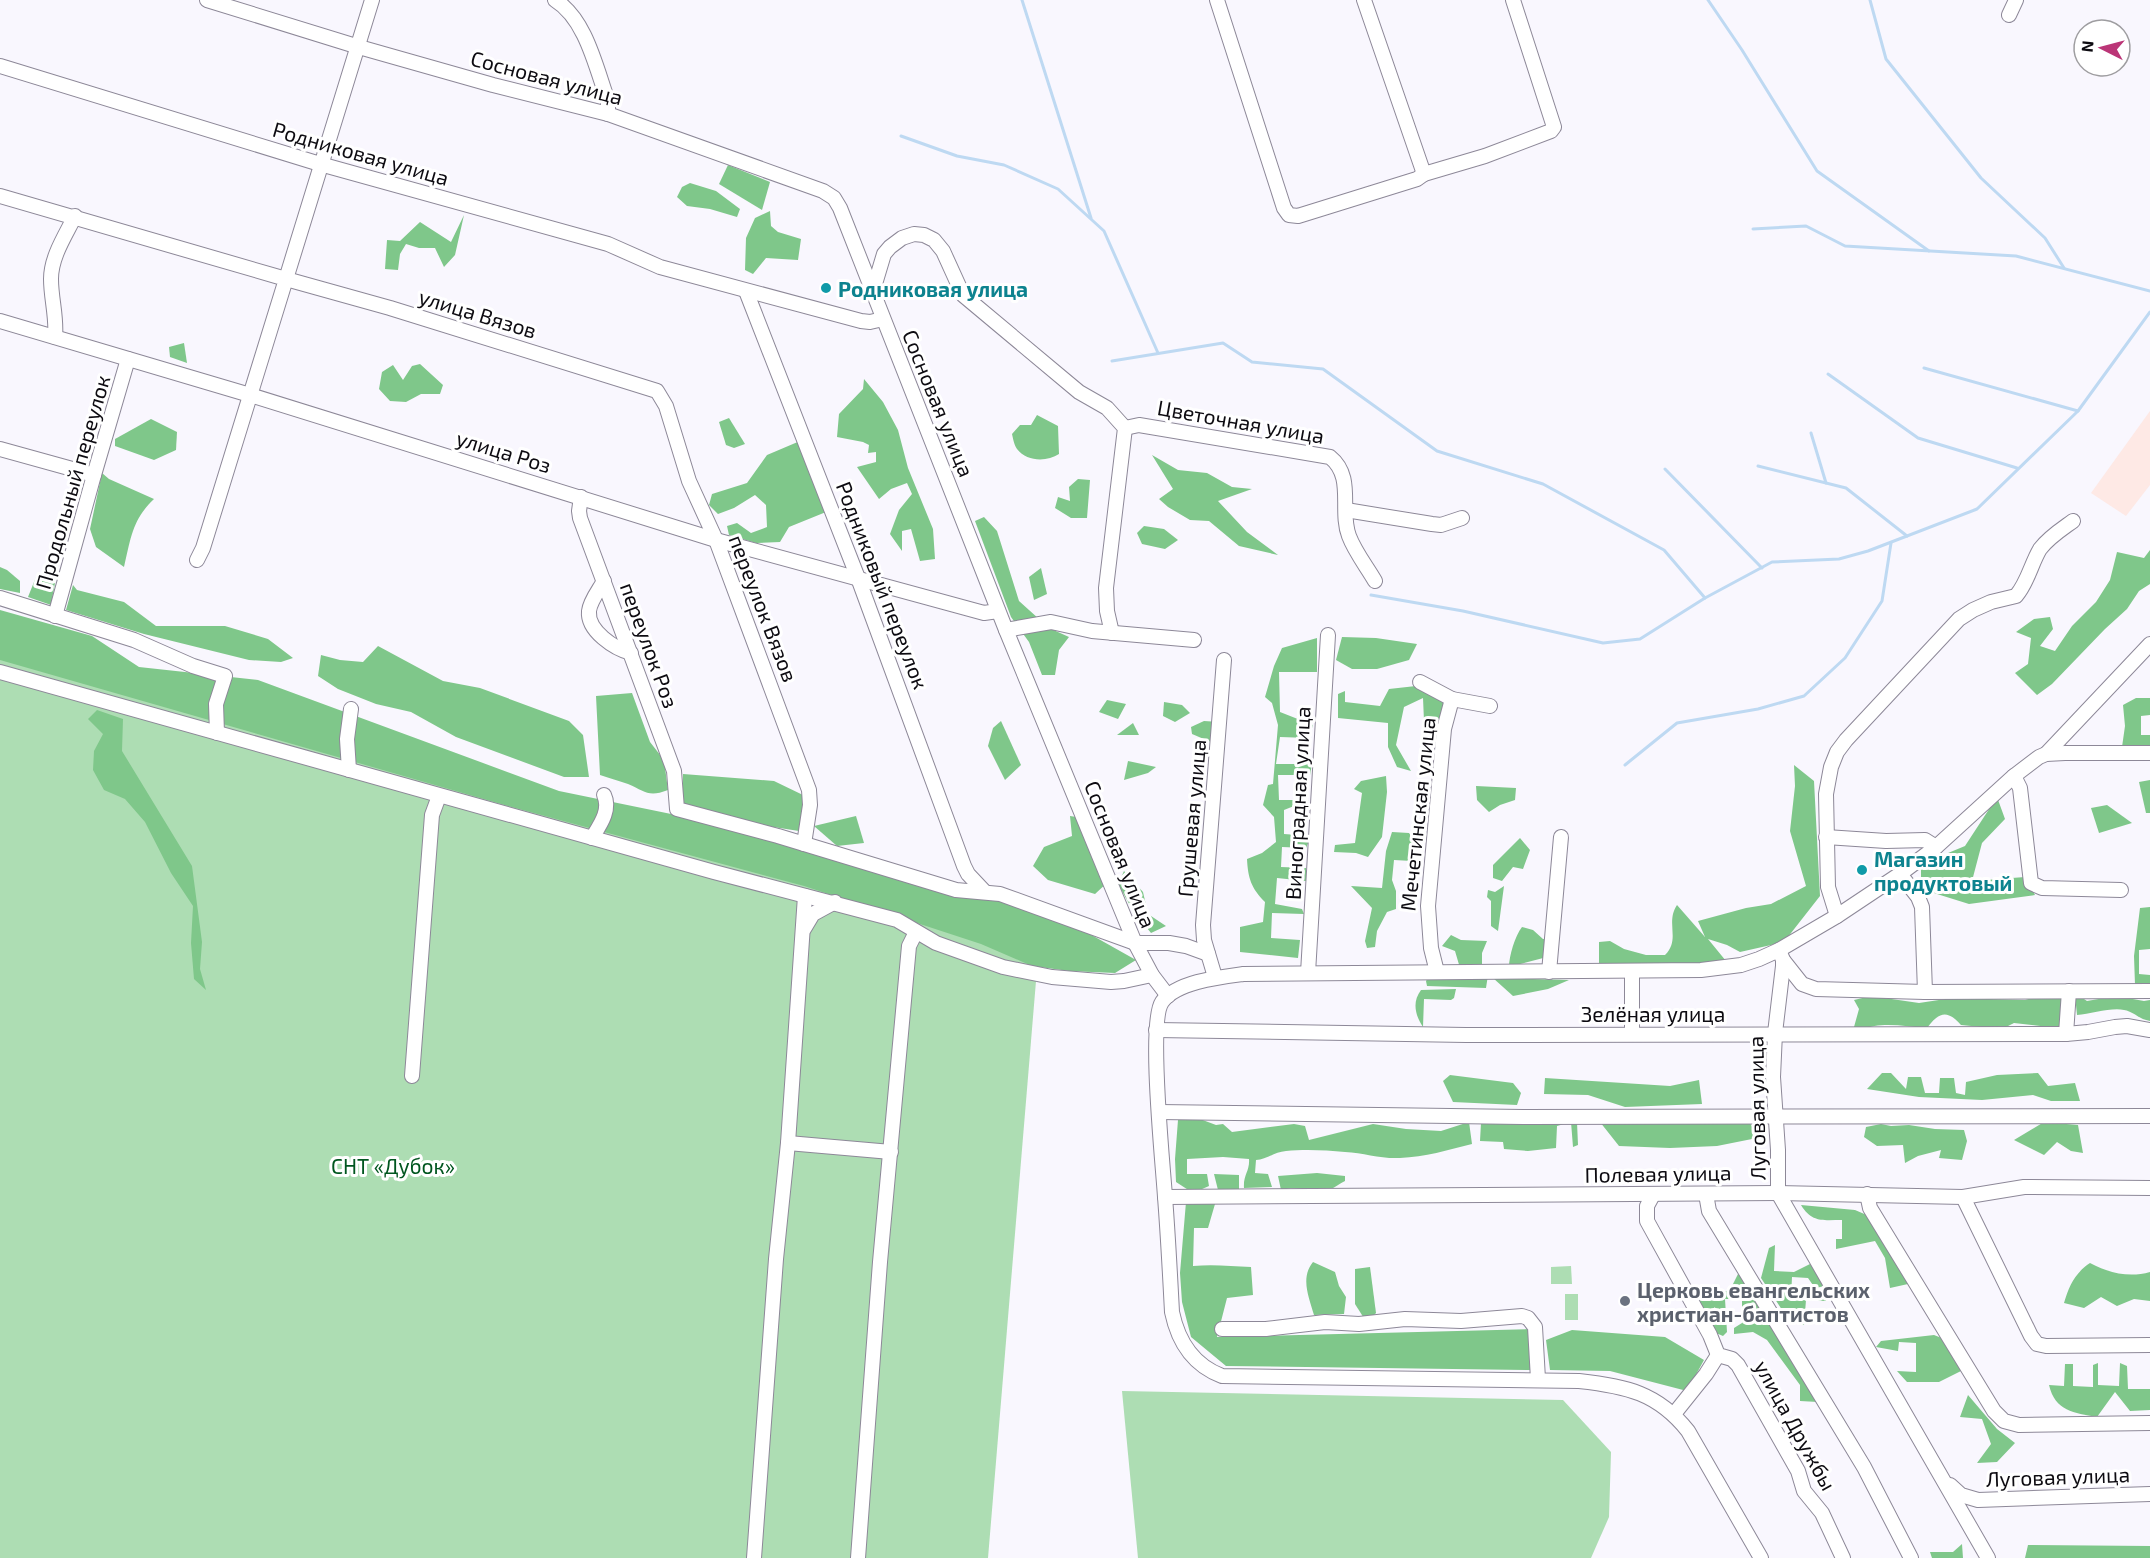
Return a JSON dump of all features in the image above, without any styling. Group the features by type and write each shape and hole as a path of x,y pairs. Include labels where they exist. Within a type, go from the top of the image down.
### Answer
{"street":[{"name":"Сосновая улица","path":"207,0 492,85 608,114 823,191 834,198 998,611 1135,943 1152,975 1168,996"},
{"path":"197,560 203,548 372,0"},
{"path":"555,0 579,23 609,101 608,114"},
{"path":"1217,0 1284,208 1288,215 1298,216 1417,179 1424,174 1485,156 1551,131 1554,127 1513,0"},
{"path":"1364,0 1424,174"},
{"path":"2009,15 2016,0"},
{"name":"Родниковая улица","path":"0,66 320,164 608,244 646,263 861,321 870,322 883,319"},
{"name":"улица Вязов","path":"0,196 390,308 651,387 657,391"},
{"path":"55,337 56,321 51,278 53,265 75,216"},
{"path":"870,287 875,284 884,254 896,243 914,234 924,235 934,240 943,251 959,289 968,300 1079,392 1107,408 1125,428 1106,588 1112,633"},
{"name":"Родниковый переулок","path":"746,291 858,578 964,866 968,874 984,891"},
{"name":"улица Роз","path":"0,321 250,395 716,540 984,613 998,611"},
{"name":"Продольный переулок","path":"55,616 128,359"},
{"name":"переулок Вязов","path":"657,391 666,406 688,481 716,540 809,789 804,844"},
{"name":"Цветочная улица","path":"1125,428 1139,425 1330,457 1336,462 1343,478 1348,534 1375,581"},
{"path":"0,449 94,475"},
{"name":"переулок Роз","path":"581,497 580,518 674,771 677,809 804,844"},
{"path":"1346,510 1441,525 1462,518"},
{"path":"1837,916 1828,887 1826,794 1831,767 1837,752 1959,619 1972,610 1991,602 2016,596 2025,583 2040,550 2049,538 2073,521"},
{"path":"604,581 589,609 592,626 615,646 631,653"},
{"path":"0,598 134,640 193,666 225,676 216,704 217,732"},
{"path":"1006,630 1051,622 1080,629 1194,640"},
{"name":"Виноградная улица","path":"1308,973 1328,635"},
{"path":"1761,1558 1688,1431 1674,1414 1653,1398 1622,1388 1579,1381 1236,1377 1222,1376 1208,1371 1186,1348 1175,1325 1172,1312 1159,1112 1156,1030 1159,1008 1176,990 1215,977 1243,974 1549,972 1722,968 1781,955 1936,847 2014,776 2046,754 2150,644"},
{"name":"Грушевая улица","path":"1215,977 1203,925 1224,660"},
{"path":"0,672 440,796 904,922 916,932 962,954 1036,974 1111,982 1152,975"},
{"path":"1420,682 1452,699"},
{"name":"Мечетинская улица","path":"1437,972 1429,936 1428,906 1444,729 1452,699 1490,706"},
{"path":"349,770 347,739 351,709"},
{"path":"2046,754 2150,753"},
{"path":"2014,776 2020,788 2031,883 2042,888 2121,890"},
{"path":"592,838 607,807 604,795"},
{"path":"412,1076 432,815 440,796"},
{"path":"1549,972 1561,837"},
{"path":"1826,837 1886,841 1925,840 1936,847"},
{"path":"804,844 956,890 1000,894 1135,943 1169,943 1208,954"},
{"path":"1900,874 1918,897 1922,908 1925,992"},
{"path":"754,1558 776,1259 788,1143 805,896"},
{"path":"802,931 813,914 835,902"},
{"path":"858,1558 876,1306 909,946 916,932"},
{"path":"1781,955 1803,984 1808,987 1925,992 2150,992"},
{"name":"Луговая улица","path":"1781,955 1773,1096 1778,1150 1778,1193 1988,1558"},
{"path":"1632,970 1632,1034"},
{"path":"2066,1034 2069,991"},
{"name":"Зелёная улица","path":"1156,1030 1466,1035 2066,1034 2127,1026 2150,1030"},
{"path":"1159,1112 1523,1117 2150,1116"},
{"path":"788,1143 891,1152"},
{"name":"Полевая улица","path":"1165,1197 1778,1193 1963,1197 2024,1187 2150,1188"},
{"path":"1706,1194 1709,1210 1864,1467 1911,1558"},
{"path":"1867,1194 1870,1208 1994,1411 2004,1421 2019,1425 2150,1423"},
{"path":"1653,1195 1647,1206 1647,1221 1710,1335 1718,1355 1674,1414"},
{"path":"1963,1197 2037,1344 2046,1346 2150,1345"},
{"path":"1222,1329 1266,1329 1325,1322 1359,1324 1404,1319 1461,1321 1522,1316 1528,1318 1534,1327 1538,1379"},
{"name":"улица Дружбы","path":"1718,1355 1732,1359 1738,1365 1798,1471 1804,1491 1822,1513 1843,1558"},
{"name":"Луговая улица","path":"1941,1475 1961,1495 1978,1500 2150,1494"},
{"path":"1961,1510 1978,1500"}],"shaded area":[{"path":"2150,411 2150,485 2126,516 2091,493"}],"green space":[{"path":"728,165 770,182 762,210 719,184"},
{"path":"690,183 716,191 740,209 737,217 710,209 687,206 677,197 682,187"},
{"path":"770,211 771,226 778,232 801,239 798,260 766,258 753,274 745,270 746,238 755,218"},
{"path":"464,215 455,255 444,267 435,248 419,248 406,244 400,254 398,270 385,269 387,240 400,241 420,222 451,242"},
{"path":"184,343 187,363 170,357 169,347"},
{"path":"420,364 443,385 440,394 421,394 406,402 390,401 379,389 382,372 393,365 403,380 412,366"},
{"path":"864,379 883,402 898,430 908,468 933,529 935,559 920,561 911,529 902,531 902,551 890,534 899,510 912,494 907,483 891,489 879,499 857,467 876,462 876,452 868,453 869,445 863,442 837,437 839,414 863,389"},
{"path":"1037,415 1058,426 1059,454 1054,457 1032,458 1021,453 1015,446 1012,434 1020,425 1031,425"},
{"path":"729,418 745,444 734,448 726,445 719,422"},
{"path":"151,419 177,432 176,450 154,460 115,446 115,439"},
{"path":"800,441 826,512 789,527 780,542 756,543 729,535 727,526 737,523 751,533 767,527 766,505 755,495 734,508 718,514 709,505 712,494 747,483 767,455"},
{"path":"1152,455 1178,470 1207,473 1232,487 1252,489 1218,501 1247,532 1278,555 1239,546 1209,521 1190,520 1168,507 1159,499 1173,489"},
{"path":"102,473 109,479 154,499 137,522 124,567 96,547 90,529"},
{"path":"1078,479 1090,480 1087,518 1071,518 1055,508 1058,497 1070,501 1069,487"},
{"path":"984,517 997,531 1019,601 1049,628 1069,637 1059,650 1055,675 1042,675 1029,642 1011,617 975,521"},
{"path":"1144,526 1164,529 1178,540 1165,549 1142,544 1137,533"},
{"path":"2150,550 2150,584 2139,591 2127,609 2052,684 2037,695 2015,673 2028,664 2031,638 2016,632 2034,619 2050,617 2053,629 2040,646 2055,651 2072,626 2096,602 2110,580 2117,552 2144,558"},
{"path":"0,567 20,581 20,593 0,589"},
{"path":"1041,568 1047,594 1034,600 1029,577"},
{"path":"36,577 55,583 51,605 28,597"},
{"path":"73,585 77,590 124,602 156,626 225,626 268,639 293,658 281,662 249,660 144,634 66,610"},
{"path":"0,610 92,636 139,667 258,680 559,791 715,823 865,869 1031,901 1136,960 1115,973 1069,971 1032,966 981,944 804,886 508,806 0,660"},
{"path":"1342,637 1376,638 1417,644 1409,660 1377,669 1352,669 1336,660"},
{"path":"1317,638 1317,672 1279,672 1280,712 1313,725 1309,738 1280,737 1276,764 1312,764 1310,775 1278,775 1279,800 1309,800 1284,810 1284,834 1311,836 1306,848 1282,847 1281,867 1306,868 1306,881 1277,878 1275,904 1302,909 1304,914 1272,913 1271,938 1300,940 1298,958 1240,952 1240,927 1263,922 1265,902 1251,882 1247,859 1262,853 1276,842 1274,817 1263,805 1268,785 1273,784 1278,725 1272,703 1265,697 1282,648"},
{"name":"СНТ «Дубок»","path":"0,644 1039,945 988,1558 0,1558"},
{"path":"378,646 443,681 480,688 569,721 583,735 589,777 564,777 456,737 411,712 376,704 338,689 318,676 321,655 340,660 363,662"},
{"path":"1425,685 1445,695 1447,718 1424,721 1423,698 1404,707 1396,745 1411,771 1397,767 1388,747 1388,723 1338,718 1338,694 1345,691 1345,702 1380,706 1389,689"},
{"path":"632,693 650,742 664,760 668,790 647,793 600,775 596,696"},
{"path":"2136,698 2150,698 2150,715 2141,716 2141,735 2150,735 2150,748 2122,747 2125,726 2123,705"},
{"path":"1107,700 1126,704 1118,719 1099,712"},
{"path":"1164,702 1182,705 1190,713 1175,722 1163,716"},
{"path":"97,710 123,719 122,751 192,866 202,942 200,969 206,990 194,979 191,943 193,906 171,873 145,822 125,799 104,790 93,770 94,751 103,734 88,719"},
{"path":"1001,721 1021,765 1005,780 988,746 993,728"},
{"path":"1204,721 1220,722 1218,745 1192,734 1191,727"},
{"path":"1133,723 1139,735 1117,735"},
{"path":"1128,761 1156,767 1148,773 1124,780"},
{"path":"1794,765 1814,781 1820,896 1784,942 1740,952 1708,939 1726,961 1699,967 1599,967 1599,942 1610,941 1624,949 1646,955 1665,955 1672,943 1672,918 1677,905 1705,937 1698,921 1771,904 1806,886 1790,831 1795,786"},
{"path":"683,774 774,781 805,796 799,831 754,824 683,804"},
{"path":"1386,776 1387,792 1382,837 1368,857 1356,853 1334,852 1335,845 1355,843 1362,793 1354,789 1361,781"},
{"path":"2150,780 2150,813 2146,813 2139,782"},
{"path":"1476,786 1516,788 1515,800 1489,812 1477,800"},
{"path":"1997,797 2005,819 1982,843 1972,881 2025,877 2035,895 1969,904 1921,889 1921,869 1936,858 1965,846"},
{"path":"2107,805 2132,823 2099,833 2091,808"},
{"path":"856,816 864,843 837,846 814,826"},
{"path":"1070,816 1083,818 1109,881 1095,894 1048,880 1033,866 1044,847 1072,836"},
{"path":"1392,832 1409,833 1415,842 1412,861 1394,860 1392,880 1396,891 1396,909 1387,912 1377,931 1375,947 1367,948 1365,941 1372,908 1351,886 1382,888 1386,851"},
{"path":"1520,838 1530,850 1523,869 1513,867 1502,881 1493,878 1493,865"},
{"path":"1124,871 1143,892 1148,914 1166,926 1151,933 1132,909 1118,884"},
{"path":"1504,886 1498,931 1491,926 1491,901 1487,897 1488,890 1495,892"},
{"path":"2150,907 2150,949 2139,950 2139,974 2150,975 2150,985 2135,985 2134,956 2140,908"},
{"path":"1522,927 1533,930 1543,939 1548,939 1547,957 1509,967 1513,946"},
{"path":"1451,935 1461,940 1487,941 1482,953 1482,965 1474,969 1460,968 1455,951 1442,946"},
{"path":"1488,975 1486,988 1427,986 1426,981 1429,976"},
{"path":"1493,978 1569,980 1548,989 1513,996"},
{"path":"1456,989 1454,998 1451,1000 1424,999 1423,1027 1416,1008 1416,999 1421,990"},
{"path":"2078,995 2087,1001 2116,996 2150,1000 2150,1021 2119,1009 2077,1015 2076,1005 2072,1019 2057,1028 2014,1023 2002,1029 1961,1025 1951,1016 1943,1014 1927,1028 1885,1025 1862,1030 1854,1027 1859,1009 1854,1000 1871,996 1919,1003 1952,998 2025,1000 2040,996 2061,998 2075,1003 2074,998"},
{"path":"1882,1073 1891,1073 1906,1089 1908,1077 1921,1077 1925,1093 1939,1093 1940,1078 1954,1078 1956,1093 1965,1095 1966,1082 1997,1075 2038,1073 2048,1086 2075,1083 2080,1101 2051,1101 2033,1095 1982,1100 1919,1097 1867,1089"},
{"path":"1450,1075 1513,1083 1521,1093 1517,1105 1453,1102 1443,1081"},
{"path":"1545,1078 1670,1086 1699,1080 1702,1104 1625,1107 1588,1095 1544,1094"},
{"path":"1747,1116 1757,1138 1717,1146 1670,1148 1619,1146 1600,1122 1577,1122 1578,1145 1573,1147 1571,1122 1557,1126 1556,1148 1528,1151 1504,1149 1503,1142 1480,1141 1481,1123"},
{"path":"1200,1119 1216,1125 1223,1124 1232,1132 1294,1124 1305,1126 1309,1140 1373,1124 1441,1131 1469,1122 1472,1144 1427,1155 1400,1158 1323,1150 1282,1152 1256,1160 1255,1173 1268,1174 1272,1187 1244,1188 1249,1159 1223,1157 1187,1159 1187,1174 1207,1174 1209,1186 1193,1193 1176,1182 1178,1120"},
{"path":"2044,1122 2078,1125 2083,1153 2071,1151 2057,1142 2044,1155 2014,1140"},
{"path":"1881,1124 1964,1130 1967,1141 1962,1160 1939,1158 1941,1150 1918,1156 1905,1163 1903,1145 1877,1146 1864,1137 1866,1127"},
{"path":"1317,1173 1345,1176 1345,1181 1326,1191 1293,1188 1281,1190 1278,1176"},
{"path":"1214,1174 1239,1175 1239,1189 1218,1190"},
{"path":"1186,1202 1215,1204 1208,1228 1194,1228 1193,1266 1251,1267 1253,1295 1227,1298 1217,1337 1531,1329 1537,1364 1530,1370 1226,1366 1191,1337 1182,1302 1180,1273"},
{"path":"1801,1205 1855,1210 1869,1216 1908,1284 1890,1288 1885,1258 1875,1241 1836,1249 1836,1239 1842,1239 1842,1220 1814,1218"},
{"path":"1775,1245 1774,1271 1794,1272 1810,1264 1825,1286 1815,1288 1808,1278 1792,1277 1791,1297 1827,1291 1826,1301 1806,1300 1804,1325 1788,1319 1761,1278 1769,1248"},
{"path":"1313,1262 1335,1272 1339,1286 1346,1297 1344,1314 1314,1315 1306,1281"},
{"path":"2090,1263 2119,1274 2134,1275 2150,1272 2150,1301 2134,1299 2117,1306 2101,1297 2084,1308 2064,1303 2073,1280"},
{"path":"1571,1266 1572,1284 1551,1284 1551,1267"},
{"path":"1742,1266 1818,1402 1800,1401 1800,1385 1767,1340 1753,1332 1734,1334 1734,1328 1742,1323 1742,1299 1725,1299 1727,1332 1723,1336 1709,1330 1717,1319 1715,1307 1707,1314 1697,1308 1699,1298 1730,1290"},
{"path":"1370,1267 1376,1313 1367,1323 1355,1304 1355,1269"},
{"path":"1565,1294 1578,1294 1578,1320 1565,1320"},
{"path":"1572,1330 1665,1337 1704,1360 1687,1391 1610,1371 1550,1370 1546,1340"},
{"path":"1934,1335 1952,1342 1961,1371 1939,1382 1907,1382 1897,1371 1916,1372 1916,1343 1899,1342 1898,1351 1876,1347 1881,1341"},
{"path":"2098,1363 2098,1385 2119,1386 2120,1363 2127,1366 2128,1389 2150,1389 2150,1410 2130,1411 2115,1392 2097,1417 2073,1412 2056,1400 2049,1385 2064,1386 2065,1364 2073,1364 2073,1386 2093,1387 2093,1365"},
{"path":"1122,1391 1563,1400 1611,1452 1609,1517 1591,1558 1138,1558"},
{"path":"1968,1395 1997,1429 2015,1443 1997,1462 1977,1463 1991,1444 1982,1419 1960,1417"},
{"path":"1962,1544 1963,1558 1932,1558 1930,1552 1953,1552"},
{"path":"2028,1545 2150,1546 2150,1558 2025,1558"}],"waterway":[{"path":"1022,0 1091,218"},
{"path":"1708,0 1817,171 1929,251"},
{"path":"1870,0 1886,59 1981,178 2045,238 2064,268"},
{"path":"901,136 957,156 1004,165 1058,189 1104,231 1158,353"},
{"path":"1753,229 1806,226 1845,246 2016,256 2150,291"},
{"path":"1371,595 1463,611 1603,643 1640,639 1705,598 1772,562 1839,559 1868,551 1977,509 2078,411 2150,312"},
{"path":"1112,361 1223,343 1252,362 1323,369 1437,451 1543,484 1664,550 1705,598"},
{"path":"1924,368 2078,411"},
{"path":"1828,374 1918,438 2017,468"},
{"path":"1811,433 1826,483"},
{"path":"1758,466 1846,488 1907,536"},
{"path":"1665,469 1762,568"},
{"path":"1625,765 1677,723 1758,709 1804,696 1845,658 1882,601 1891,543"}],"place":[{"name":"Родниковая улица","path":"826,288"},
{"name":"Магазин продуктовый","path":"1862,870"},
{"name":"Церковь евангельских христиан-баптистов","path":"1625,1301"}]}
